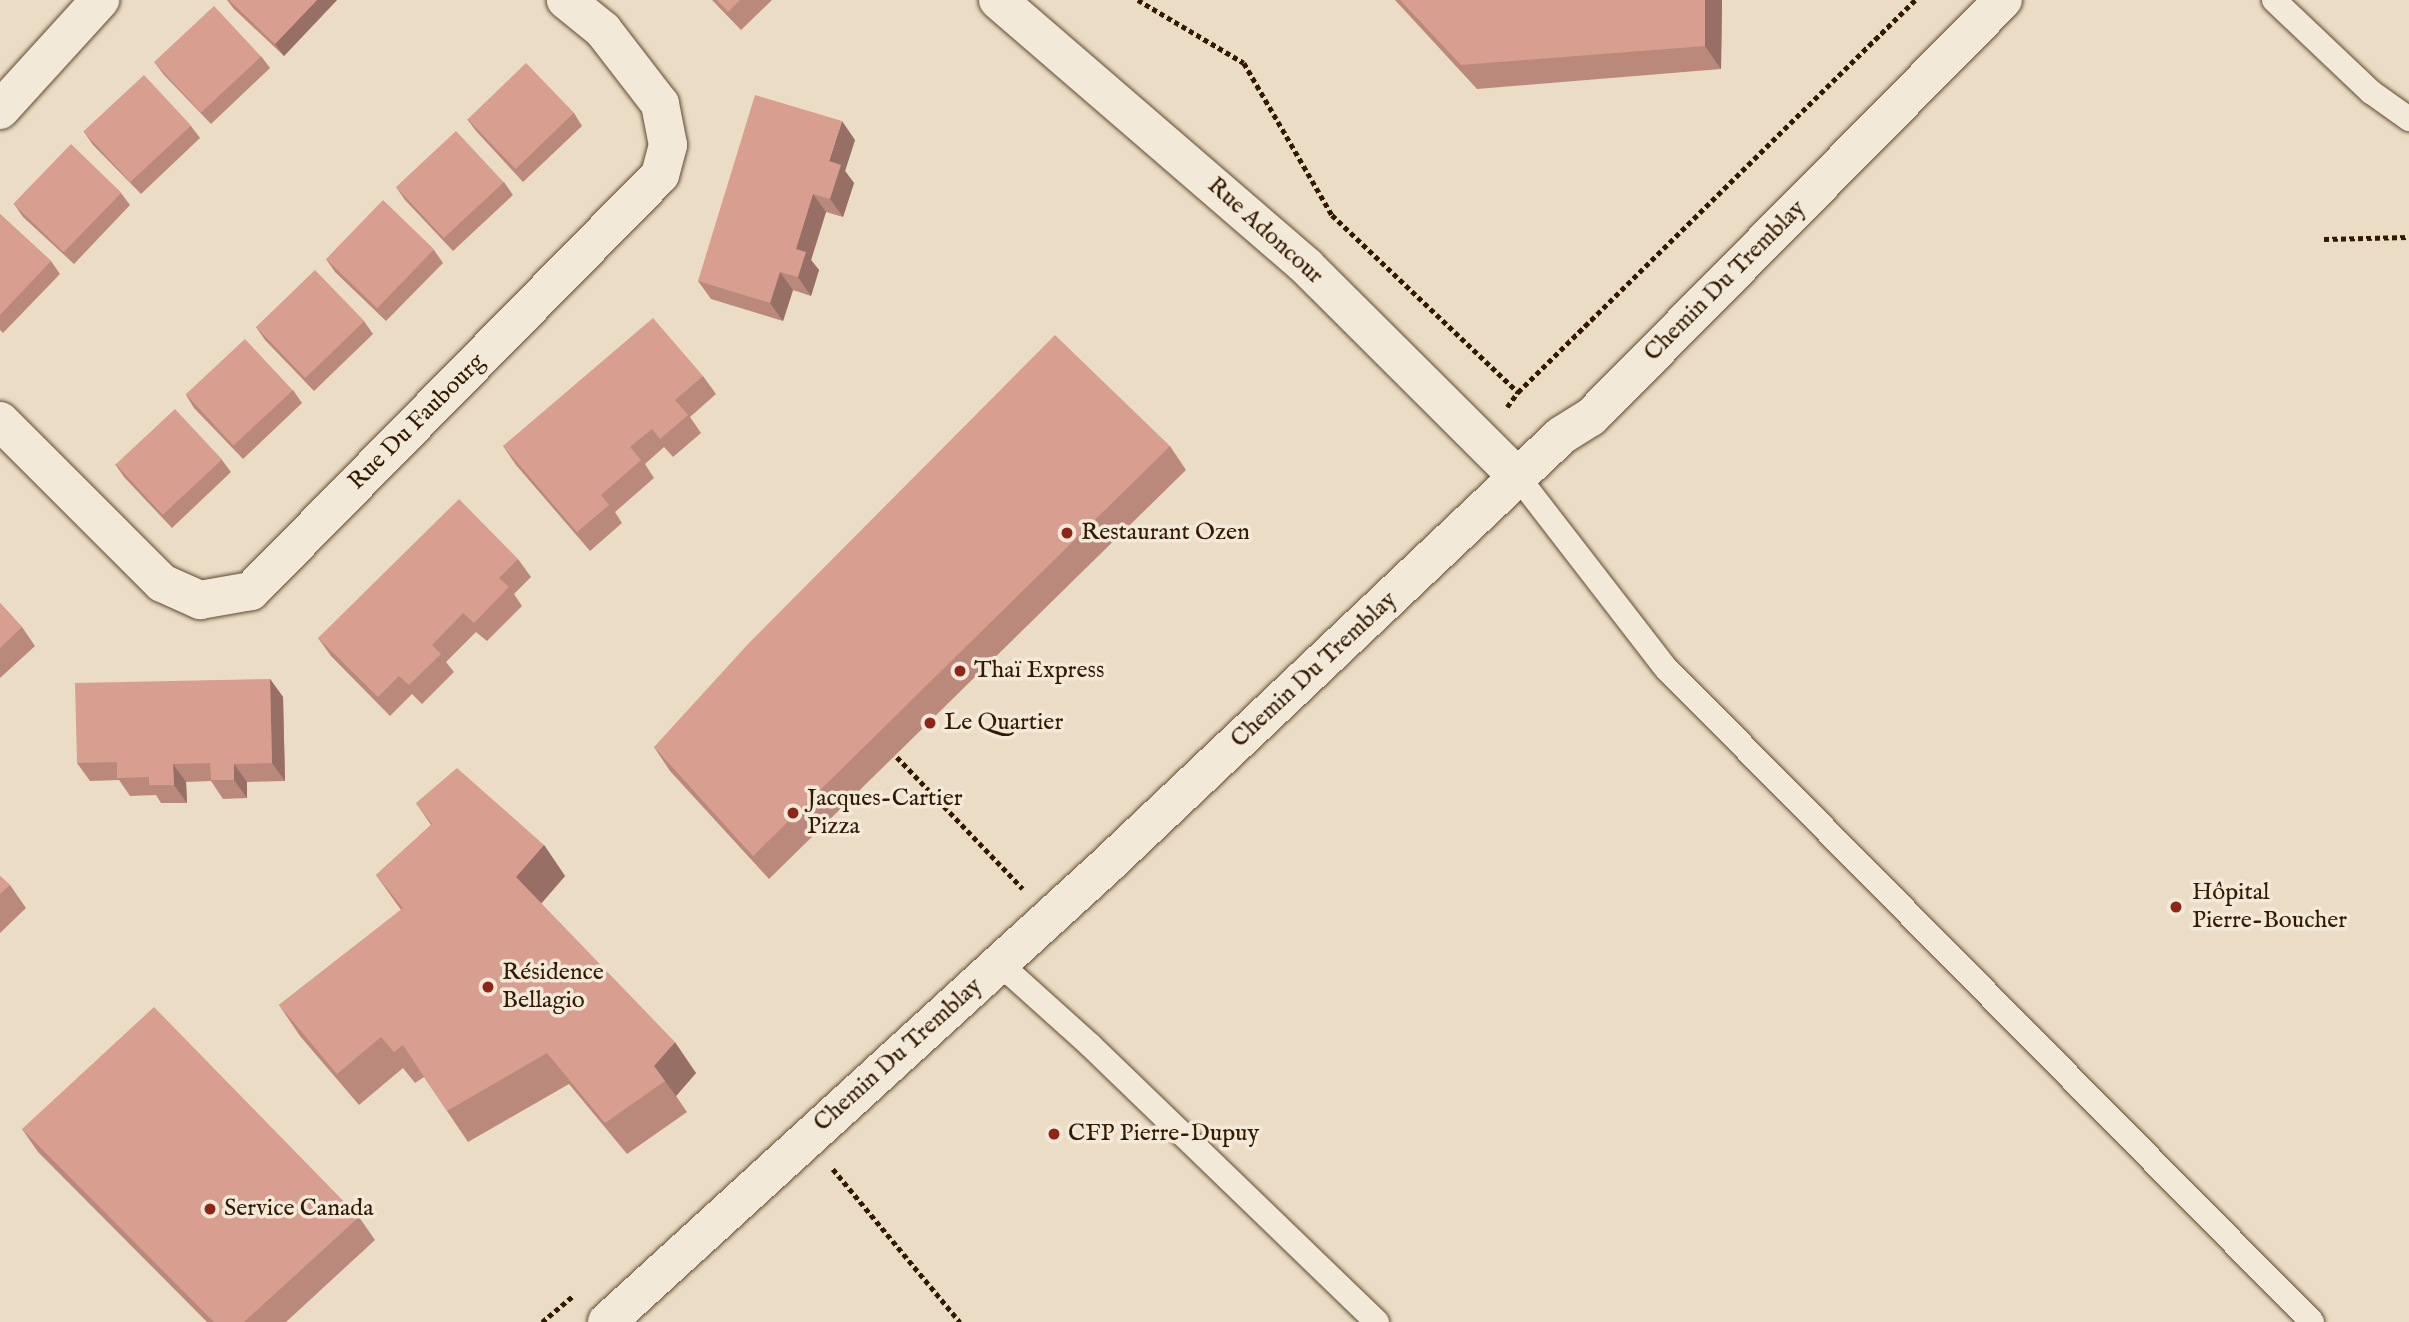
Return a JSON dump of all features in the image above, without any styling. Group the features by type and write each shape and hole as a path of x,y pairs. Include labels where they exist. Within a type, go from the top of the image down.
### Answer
{"street":[{"path":"0,110 100,0"},
{"name":"Rue Du Faubourg","path":"0,421 162,583 200,600 251,591 660,175 668,145 660,104 603,30 566,0"},
{"name":"Rue Adoncour","path":"998,0 1306,266 1518,477"},
{"name":"Chemin Du Tremblay","path":"607,1322 1051,917 1562,435 1591,417 1993,3"}],"lane":[{"path":"2274,0 2371,92 2409,119"},
{"path":"1518,477 1664,666 2312,1322"},
{"path":"999,963 1090,1045 1377,1322"}],"path":[{"path":"1138,0 1244,63 1332,215 1518,392"},
{"path":"1485,442 1518,392 1915,0"},
{"path":"2324,239 2409,237"},
{"path":"897,757 1051,917"},
{"path":"1014,899 1034,880"},
{"path":"807,1138 960,1322"},
{"path":"542,1322 575,1294"}],"building":[{"path":"229,0 317,0 275,44"},
{"path":"717,0 740,0 728,12"},
{"path":"1400,0 1705,0 1705,46 1461,65"},
{"path":"214,6 261,56 201,112 154,62"},
{"path":"526,63 574,113 516,169 468,119"},
{"path":"144,75 191,125 130,182 83,132"},
{"path":"755,95 842,121 829,161 841,165 830,199 813,194 796,249 806,252 798,277 780,272 770,303 698,281"},
{"path":"456,131 504,182 444,238 396,187"},
{"path":"71,144 121,193 64,252 13,204"},
{"path":"383,200 434,249 377,308 326,259"},
{"path":"0,214 51,261 0,315"},
{"path":"315,270 364,321 305,378 256,327"},
{"path":"653,318 703,376 675,400 688,415 660,439 652,429 630,447 641,460 601,495 609,505 577,532 503,446"},
{"path":"1055,335 1170,446 753,856 654,747 749,643"},
{"path":"245,339 293,390 234,445 186,394"},
{"path":"175,409 222,459 163,515 116,464"},
{"path":"459,499 518,559 499,578 509,587 474,623 463,613 432,645 441,654 409,685 399,676 378,697 318,638"},
{"path":"0,603 22,627 0,648"},
{"path":"270,679 272,763 234,764 234,780 211,780 210,763 173,764 174,785 149,785 149,777 117,778 117,762 77,763 75,683"},
{"name":"Résidence Bellagio","path":"457,768 544,845 516,877 675,1042 654,1066 665,1081 605,1123 547,1053 447,1111 403,1045 394,1052 381,1037 337,1074 279,1005 403,908 376,875 432,824 416,803"},
{"path":"0,876 10,885 0,894"},
{"path":"154,1007 359,1217 244,1322 214,1322 22,1129"}],"place":[{"name":"Restaurant Ozen","path":"1067,533"},
{"name":"Thaï Express","path":"960,671"},
{"name":"Le Quartier","path":"930,723"},
{"name":"Jacques-Cartier Pizza","path":"793,813"},
{"name":"Hôpital Pierre-Boucher","path":"2176,907"},
{"name":"Résidence Bellagio","path":"488,987"},
{"name":"CFP Pierre-Dupuy","path":"1054,1134"},
{"name":"Service Canada","path":"210,1209"}]}
